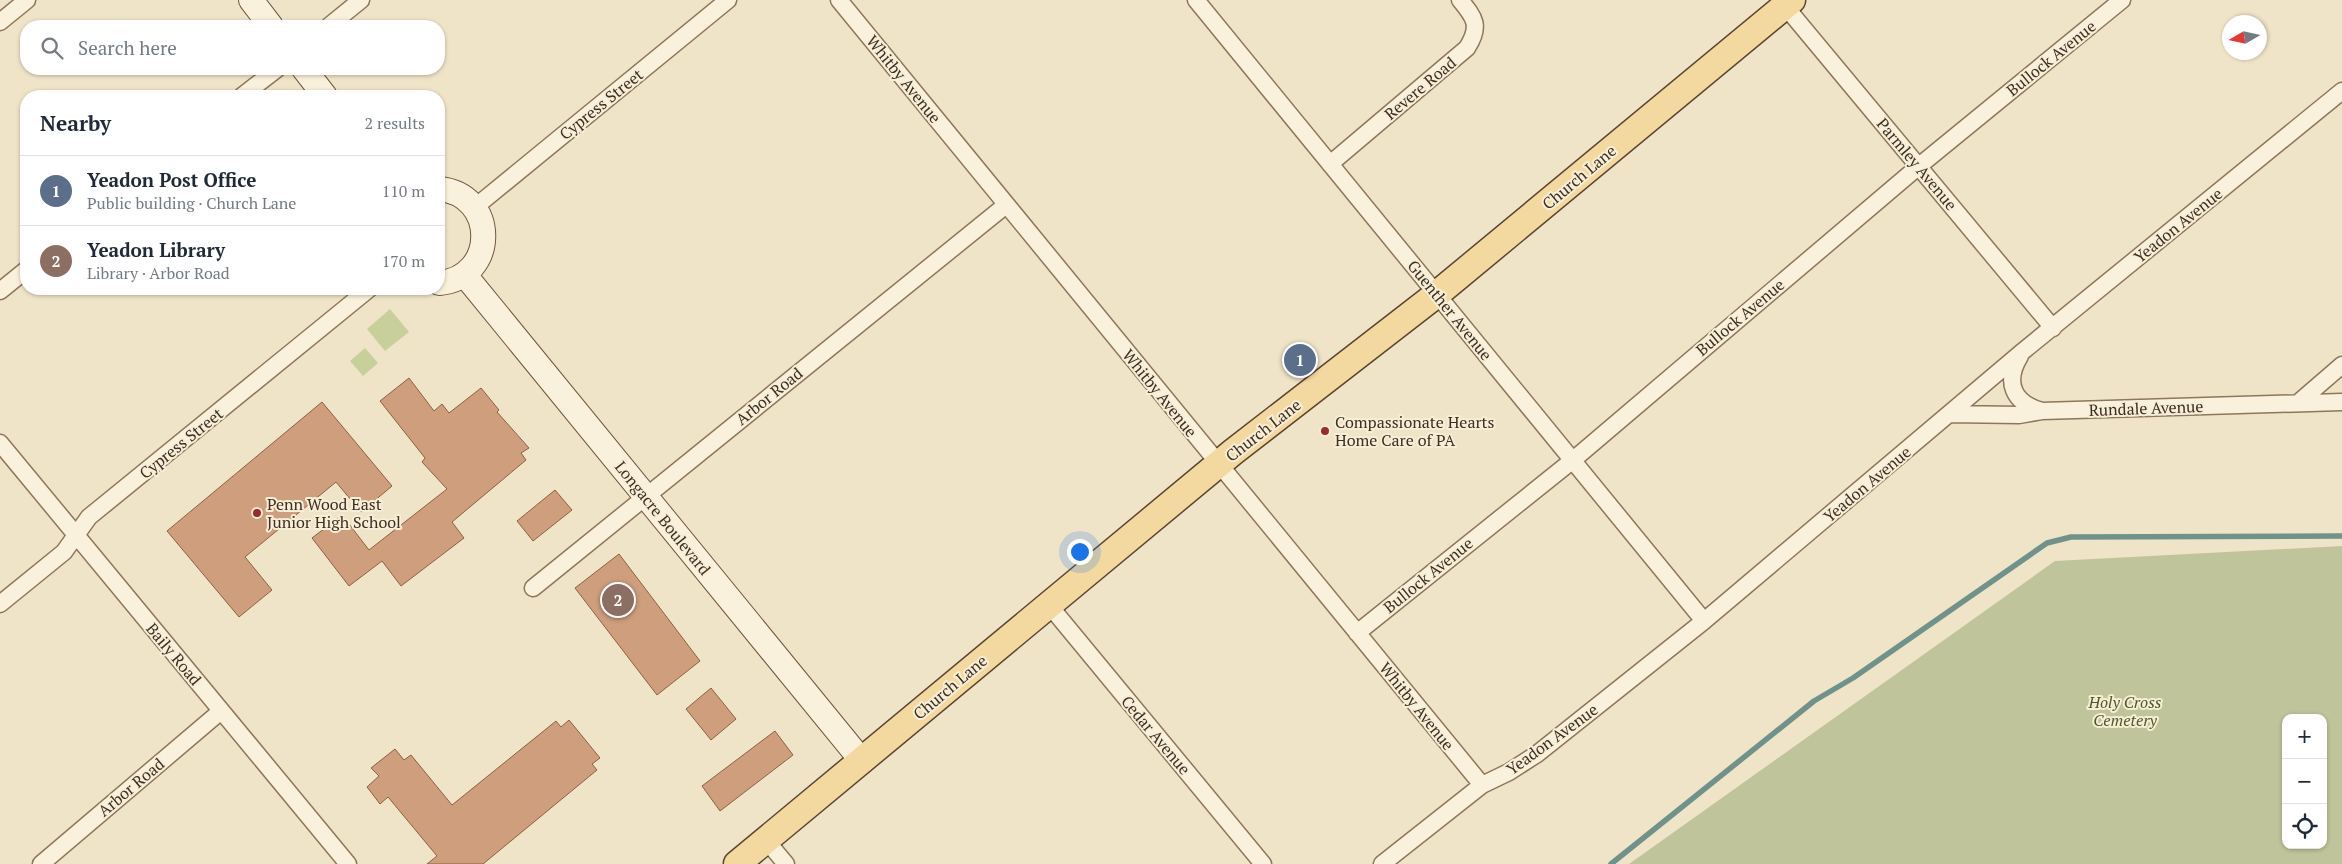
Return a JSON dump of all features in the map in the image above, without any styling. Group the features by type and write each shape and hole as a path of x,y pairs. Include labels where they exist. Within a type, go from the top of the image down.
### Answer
{"main road":[{"name":"Church Lane","path":"737,864 1219,464 1436,294 1786,2"}],"street":[{"path":"0,22 27,0"},
{"path":"251,0 266,20"},
{"path":"336,20 361,0"},
{"name":"Cypress Street","path":"474,208 728,0"},
{"name":"Whitby Avenue","path":"839,0 1482,785"},
{"name":"Guenther Avenue","path":"1196,0 1704,621"},
{"name":"Revere Road","path":"1330,164 1467,48 1476,24 1474,16 1460,0"},
{"name":"Bullock Avenue","path":"1357,633 1572,460 1919,166 2122,0"},
{"name":"Parmley Avenue","path":"1786,2 2053,328"},
{"path":"250,90 269,75"},
{"path":"309,75 320,90"},
{"name":"Yeadon Avenue","path":"1382,864 1482,785 1509,772 1537,754 1704,621 2022,352 2342,91"},
{"path":"445,191 458,194 474,208 482,225 483,243 477,261 464,274 445,282"},
{"name":"Arbor Road","path":"533,588 1006,205"},
{"name":"Longacre Boulevard","path":"464,274 862,761"},
{"path":"0,291 20,275"},
{"name":"Cypress Street","path":"0,604 64,552 90,517 362,295"},
{"path":"2022,352 2013,368 2012,382 2014,389 2021,401 2042,411"},
{"path":"2298,403 2342,365"},
{"name":"Rundale Avenue","path":"1950,414 2018,415 2042,411 2342,402"},
{"name":"Baily Road","path":"0,443 348,864"},
{"name":"Cedar Avenue","path":"1049,605 1263,864"},
{"name":"Arbor Road","path":"41,864 221,711"},
{"path":"766,840 786,864"}],"green space":[{"path":"390,309 409,332 385,351 367,329"},
{"path":"365,348 378,363 363,376 350,361"},
{"name":"Holy Cross Cemetery","path":"2342,546 2342,864 1629,864 2055,561"}],"building":[{"path":"409,378 434,411 442,404 449,413 481,388 499,410 497,412 529,448 521,453 526,460 452,522 464,538 401,586 382,561 349,586 312,538 342,515 369,550 447,489 422,462 425,458 380,401"},
{"path":"322,402 392,486 361,512 336,482 245,557 272,590 239,617 167,531"},
{"path":"555,490 572,510 533,541 517,521"},
{"path":"619,554 700,661 657,695 575,588"},
{"path":"711,688 736,719 711,740 686,709"},
{"path":"569,720 600,758 592,764 597,770 483,864 427,864 437,856 388,797 380,804 367,787 379,776 371,768 395,749 404,760 411,755 452,805 556,721 561,727"},
{"path":"775,731 793,755 720,811 702,786"}],"waterway":[{"path":"1611,864 1814,701 1853,678 2047,543 2071,537 2342,536"}],"place":[{"name":"Yeadon Post Office","path":"1300,360"},
{"name":"Compassionate Hearts Home Care of PA","path":"1325,431"},
{"name":"Penn Wood East Junior High School","path":"257,513"},
{"name":"Yeadon Library","path":"618,600"}]}
